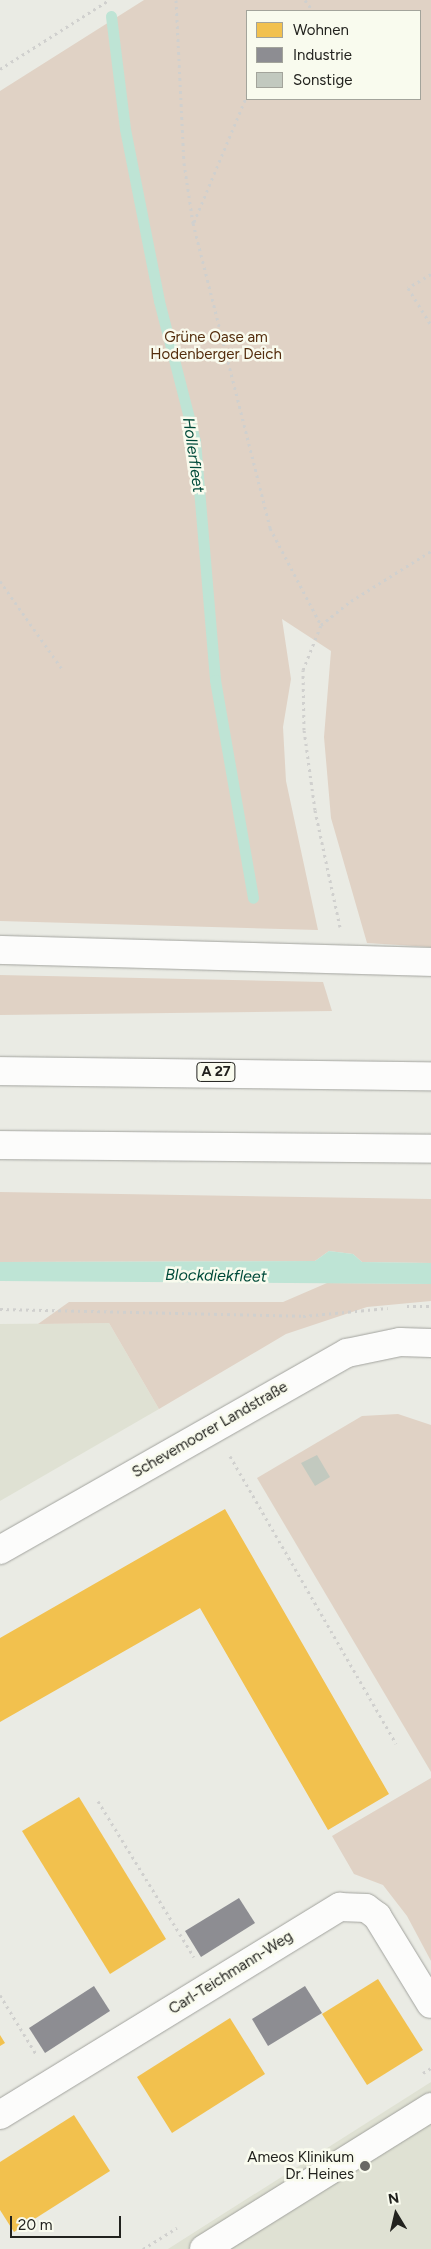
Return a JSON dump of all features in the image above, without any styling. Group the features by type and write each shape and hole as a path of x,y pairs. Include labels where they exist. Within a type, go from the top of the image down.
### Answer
{"main road":[{"path":"0,950 345,957 431,962"},
{"name":"A 27","path":"0,1071 431,1076"},
{"path":"0,1145 431,1149"},
{"name":"Schevemoorer Landstraße","path":"0,1550 348,1353 400,1342 431,1344"},
{"name":"Carl-Teichmann-Weg","path":"0,2115 327,1914 352,1905 366,1908 377,1916 431,2004"},
{"path":"204,2249 431,2107"}],"path":[{"path":"0,69 108,0"},
{"path":"176,0 184,163 193,222 270,528 321,625"},
{"path":"193,222 246,97"},
{"path":"431,274 408,288 431,325"},
{"path":"345,957 315,810 304,730 303,670 321,625 351,601 431,551"},
{"path":"0,580 62,669"},
{"path":"0,1309 303,1316 431,1306"},
{"path":"213,1428 396,1742"},
{"path":"98,1801 211,1986"},
{"path":"0,1995 54,2082"}],"shaded area":[{"path":"109,1323 159,1409 0,1501 0,1324"},
{"name":"Ameos Klinikum Dr. Heines","path":"431,2082 431,2249 168,2249"}],"green space":[{"name":"Grüne Oase am Hodenberger Deich","path":"144,0 431,0 431,947 367,943 331,818 324,737 331,651 282,619 291,679 283,727 286,781 318,930 0,921 0,91"},
{"path":"0,975 323,982 332,1011 0,1015"},
{"path":"0,1192 431,1199 431,1263 362,1262 353,1254 329,1251 315,1261 0,1262"},
{"path":"327,1283 431,1284 431,1301 367,1307 286,1334 159,1409 109,1323 38,1324 69,1302 283,1302"},
{"path":"398,1414 431,1425 431,1772 257,1478 362,1416"},
{"path":"431,1778 431,1961 407,1916 383,1885 354,1874 332,1836"}],"water":[{"name":"Blockdiekfleet","path":"329,1251 353,1254 362,1262 431,1263 431,1284 0,1281 0,1262 315,1261"}],"building: Wohnen":[{"path":"225,1509 389,1794 328,1830 200,1608 0,1722 0,1638"},
{"path":"79,1797 166,1939 110,1974 22,1831"},
{"path":"378,1979 423,2050 367,2085 322,2014"},
{"path":"230,2018 265,2074 172,2133 137,2077"},
{"path":"0,2035 5,2043 0,2046"},
{"path":"74,2115 110,2171 14,2232 0,2210 0,2162"}],"building: Industrie":[{"path":"239,1898 255,1923 201,1957 185,1931"},
{"path":"94,1986 110,2011 45,2053 29,2028"},
{"path":"305,1986 322,2013 268,2046 252,2019"}],"building: Sonstige":[{"path":"317,1455 330,1477 315,1486 301,1463"}],"waterway":[{"name":"Hollerfleet","path":"111,16 125,129 159,301 195,441 215,680 253,898"}],"place":[{"name":"Ameos Klinikum Dr. Heines","path":"365,2166"}]}
